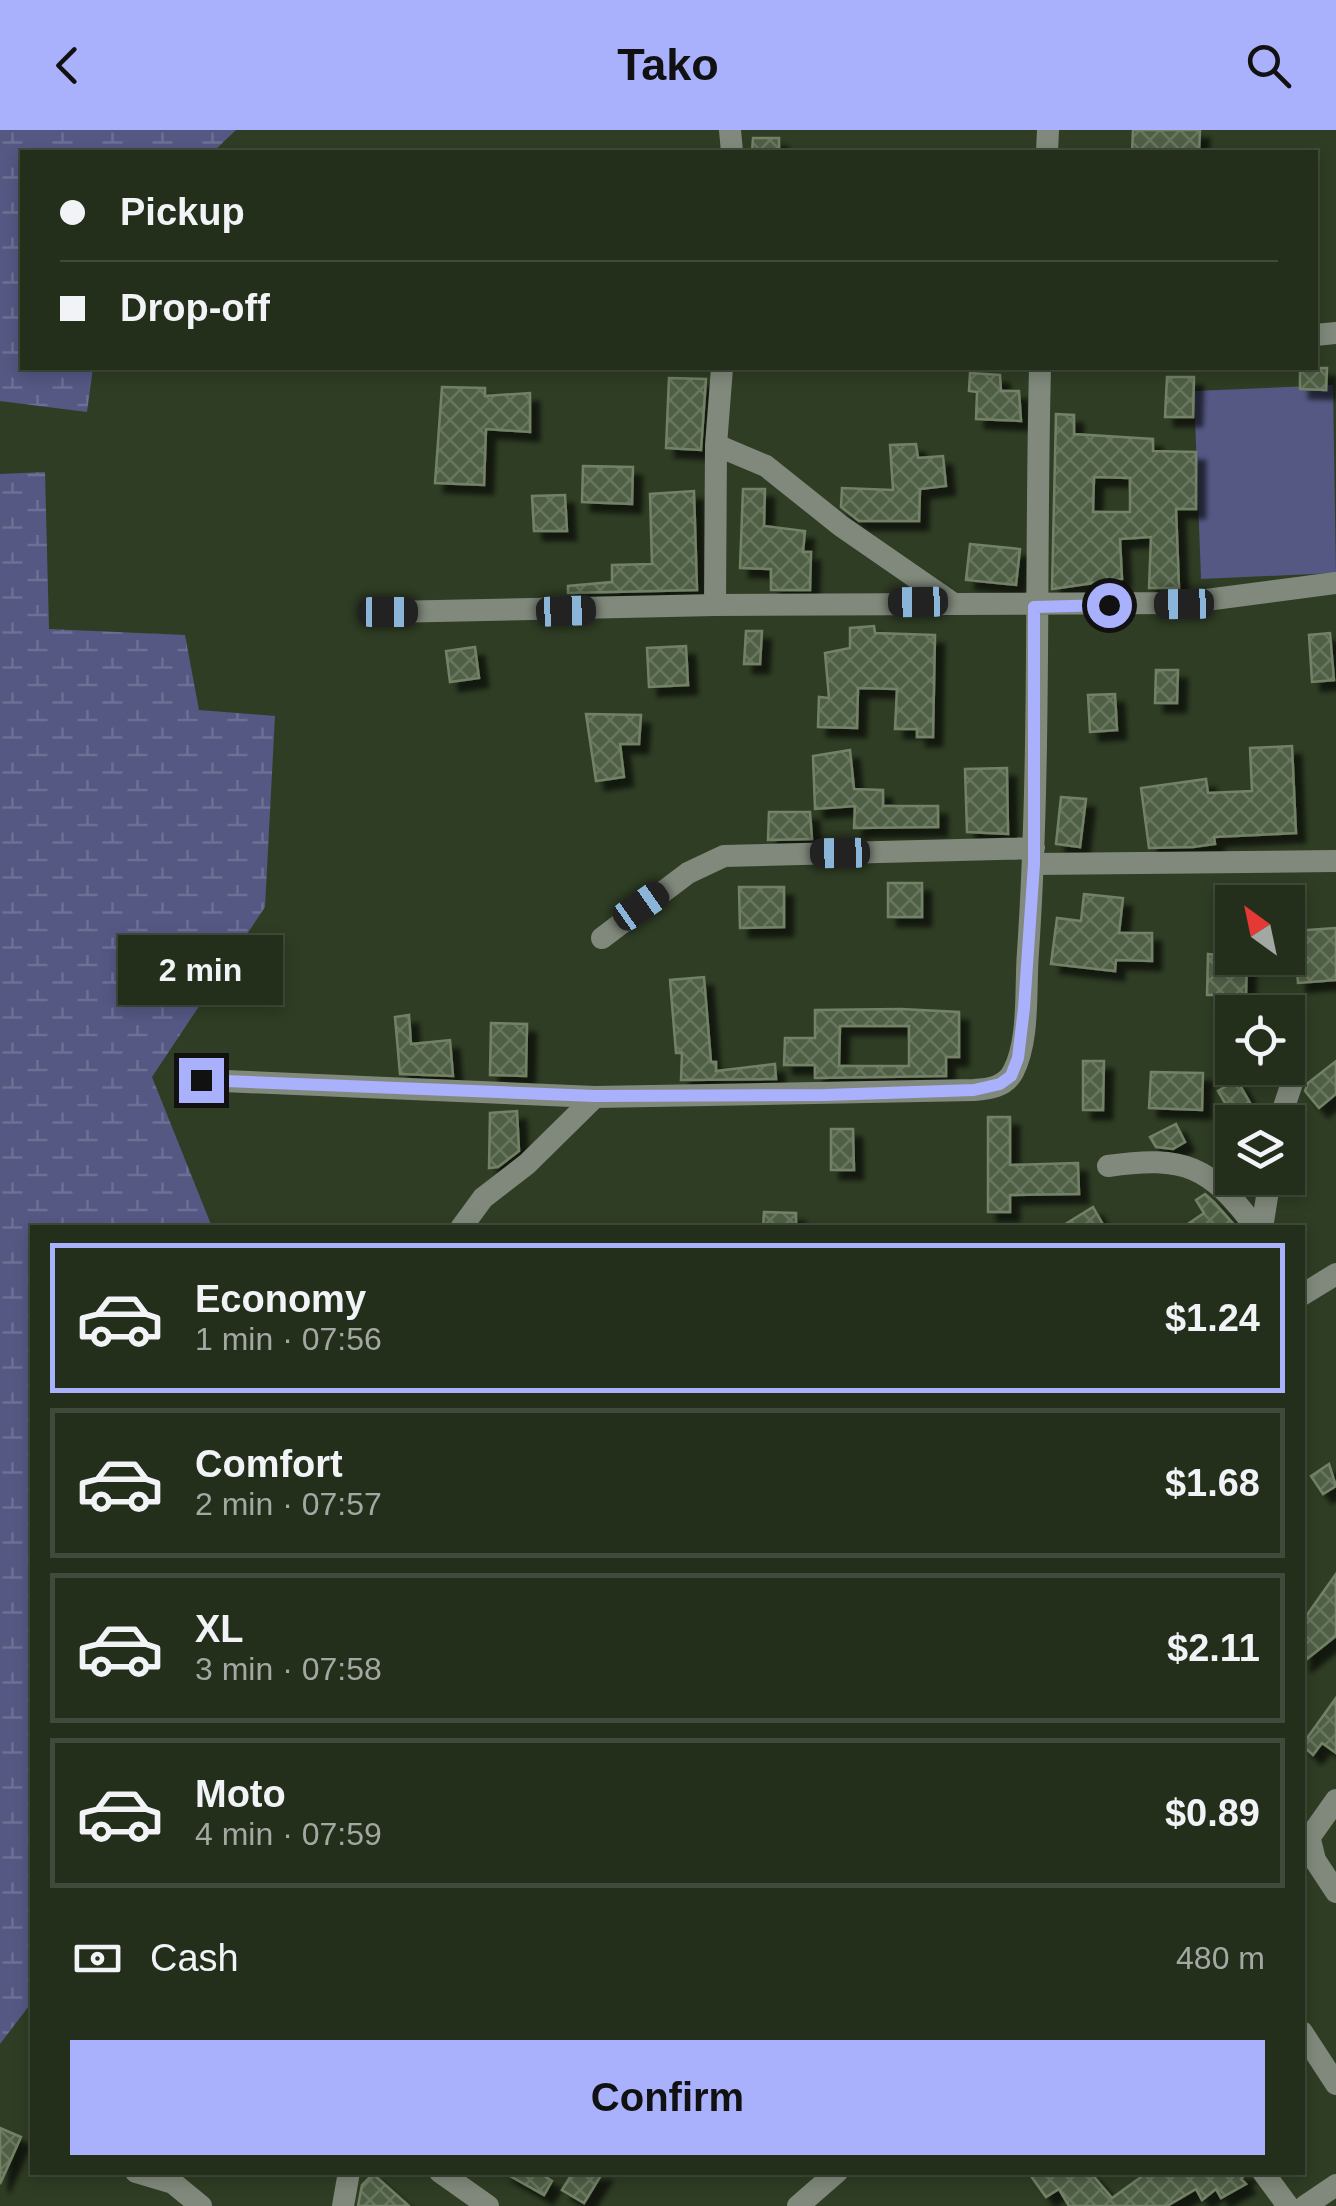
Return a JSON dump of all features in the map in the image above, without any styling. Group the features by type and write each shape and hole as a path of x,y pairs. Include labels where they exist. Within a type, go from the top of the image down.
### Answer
{"street":[{"path":"714,605 716,445 722,370"},
{"path":"201,1080 595,1096 844,1095 974,1090 1000,1084 1011,1076 1018,1058 1034,856 1034,607 1040,370"},
{"path":"716,445 766,466 951,602"},
{"path":"882,553 886,603"},
{"path":"388,612 951,602 1034,607 1184,604 1336,583"},
{"path":"602,938 688,873 724,856 1336,861"},
{"path":"463,1225 482,1198 528,1164 595,1096"},
{"path":"1108,1166 1150,1160 1183,1164 1210,1174 1256,1225"},
{"path":"1260,1225 1266,1195"},
{"path":"1305,1294 1336,1274"},
{"path":"1336,1800 1306,1844 1336,1892"},
{"path":"1305,2037 1336,2084"},
{"path":"146,2175 172,2183 201,2206"},
{"path":"342,2206 349,2175"},
{"path":"444,2175 488,2206"},
{"path":"798,2206 833,2175"},
{"path":"1266,2175 1288,2206"},
{"path":"1305,2206 1336,2185"}],"green space":[{"path":"0,130 236,130 215,150 20,150 20,370 93,370 87,412 0,401"},
{"path":"1333,385 1336,573 1201,579 1194,391"},
{"path":"45,472 49,629 185,635 199,710 275,716 265,907 152,1077 211,1225 30,1225 30,2005 0,2044 0,474"}],"building":[{"path":"1133,130 1200,130 1199,150 1132,150"},
{"path":"753,138 779,138 779,150 752,150"},
{"path":"1327,368 1326,390 1300,389 1300,370"},
{"path":"970,373 1000,375 1001,391 1019,391 1021,421 976,419 977,392 969,391"},
{"path":"1167,377 1194,377 1193,417 1165,417"},
{"path":"669,378 706,379 701,450 666,448"},
{"path":"442,387 485,388 485,396 530,393 530,432 486,429 484,485 435,483"},
{"path":"1056,414 1074,415 1074,434 1153,439 1153,451 1196,452 1196,509 1176,509 1179,588 1149,588 1151,537 1120,539 1122,579 1052,589","holes":["1094,477 1130,478 1130,512 1093,512"]},
{"path":"916,444 918,458 943,456 946,486 920,489 919,521 859,521 841,507 842,488 893,490 890,445"},
{"path":"583,466 633,467 632,504 582,502"},
{"path":"743,489 765,489 764,526 805,531 803,552 811,552 810,590 771,590 771,569 740,568"},
{"path":"694,491 697,590 568,593 568,586 612,582 612,565 652,564 650,494"},
{"path":"565,495 567,531 534,531 532,496"},
{"path":"970,544 1020,549 1016,585 966,580"},
{"path":"874,626 875,633 935,635 933,737 917,737 917,729 895,729 897,689 858,688 857,728 818,727 819,697 829,698 825,653 850,648 850,628"},
{"path":"746,631 762,631 760,664 744,664"},
{"path":"1330,633 1334,680 1312,682 1309,635"},
{"path":"686,646 688,685 649,687 647,648"},
{"path":"475,647 479,678 450,682 446,651"},
{"path":"1156,670 1178,670 1177,703 1155,703"},
{"path":"1115,694 1117,730 1090,732 1088,695"},
{"path":"586,714 641,715 639,744 620,744 624,777 596,781"},
{"path":"1292,746 1296,833 1214,837 1215,844 1149,848 1141,788 1206,779 1208,793 1252,791 1250,748"},
{"path":"850,750 854,789 883,790 883,806 938,806 938,827 854,828 855,806 815,809 813,756"},
{"path":"1007,768 1008,834 967,832 965,769"},
{"path":"1061,797 1086,799 1080,847 1056,844"},
{"path":"769,812 810,812 812,839 768,840"},
{"path":"888,883 922,883 922,917 888,917"},
{"path":"739,887 784,887 784,927 740,928"},
{"path":"1084,894 1123,898 1119,933 1152,933 1152,961 1116,960 1115,971 1051,964 1057,918 1081,921"},
{"path":"1336,928 1336,980 1298,983 1297,975 1305,975 1305,930"},
{"path":"1208,954 1215,955 1215,975 1247,975 1246,995 1207,995"},
{"path":"704,977 711,1062 716,1062 716,1071 775,1064 776,1079 681,1080 682,1053 676,1053 670,980"},
{"path":"815,1010 959,1012 959,1057 946,1057 946,1076 815,1078 815,1065 784,1065 785,1038 815,1038","holes":["840,1026 909,1026 909,1066 839,1066"]},
{"path":"409,1015 411,1044 450,1040 453,1076 400,1074 395,1017"},
{"path":"491,1023 527,1024 526,1076 490,1075"},
{"path":"1083,1061 1104,1061 1103,1110 1083,1110"},
{"path":"1336,1061 1336,1094 1319,1108 1305,1091 1308,1083"},
{"path":"1151,1072 1203,1073 1202,1110 1149,1108"},
{"path":"1228,1085 1240,1085 1251,1105 1226,1105 1218,1091"},
{"path":"517,1111 519,1151 498,1167 489,1168 490,1113"},
{"path":"988,1117 1010,1117 1010,1165 1078,1163 1079,1194 1010,1195 1010,1212 988,1212"},
{"path":"1176,1124 1185,1142 1173,1149 1156,1147 1150,1137"},
{"path":"831,1129 853,1129 854,1170 831,1170"},
{"path":"1205,1194 1234,1225 1186,1225 1204,1213 1196,1200"},
{"path":"1093,1207 1103,1225 1064,1225"},
{"path":"764,1212 796,1213 796,1225 763,1225"},
{"path":"1329,1464 1336,1486 1323,1494 1311,1476"},
{"path":"1336,1574 1336,1636 1305,1661 1305,1618"},
{"path":"1336,1698 1336,1753 1322,1743 1313,1755 1305,1748 1305,1741"},
{"path":"0,2128 21,2137 0,2184"},
{"path":"374,2175 409,2206 358,2206 362,2185"},
{"path":"508,2175 543,2175 552,2181 544,2195"},
{"path":"571,2175 601,2175 584,2203 562,2190"},
{"path":"1030,2175 1093,2175 1112,2198 1144,2175 1244,2175 1241,2179 1246,2184 1221,2198 1216,2189 1202,2200 1196,2189 1167,2206 1069,2206 1059,2189 1046,2197"}],"route":[{"path":"201,1080 595,1096 825,1095 991,1089 1011,1076 1018,1058 1024,1008 1034,864 1034,607 1109,605"}]}
